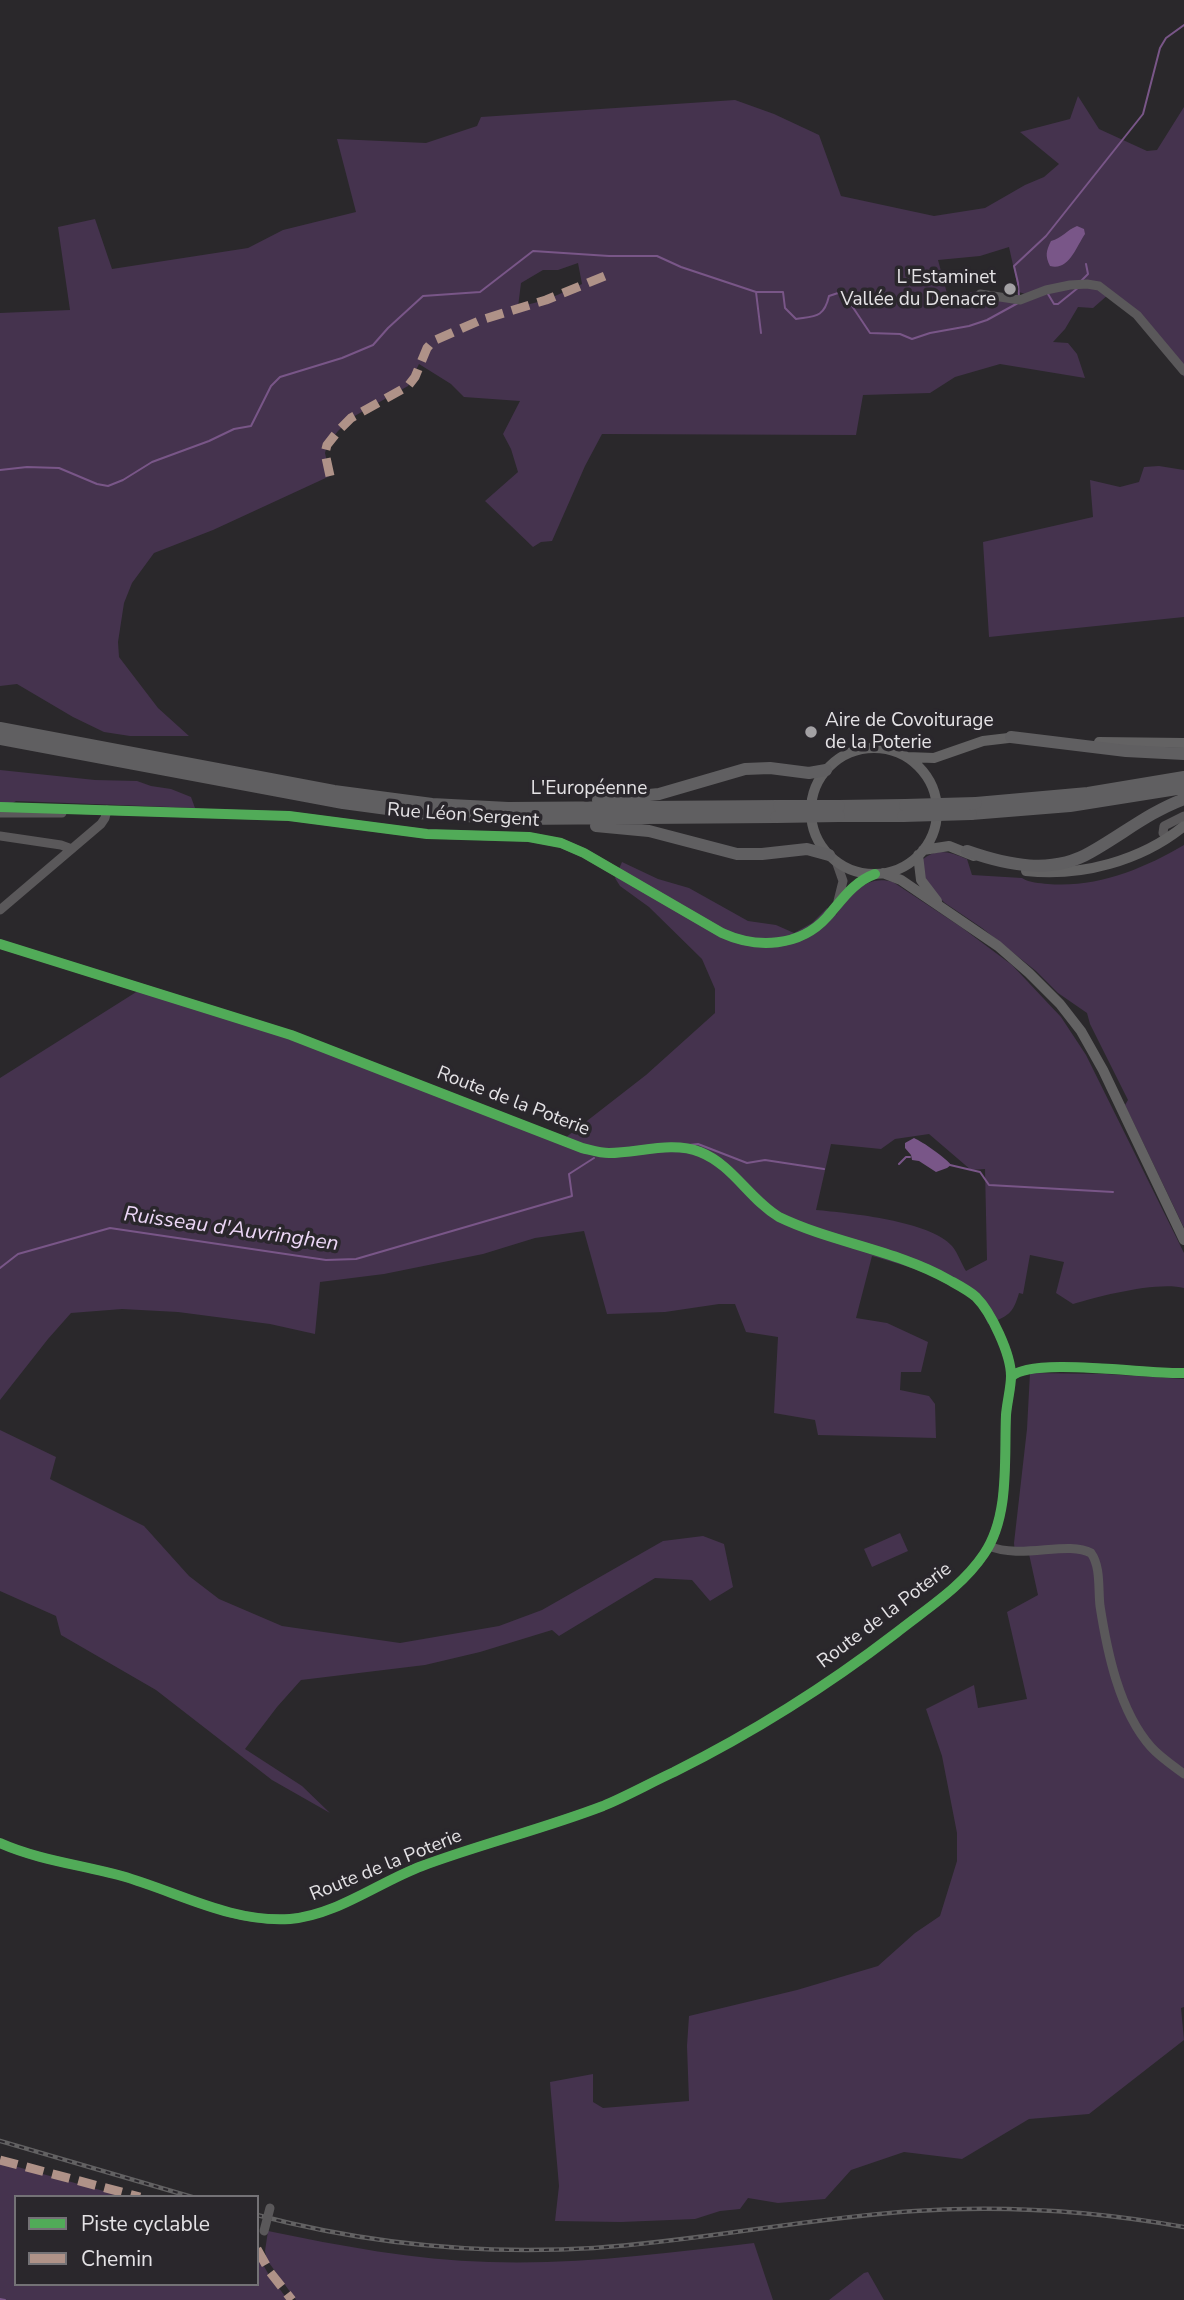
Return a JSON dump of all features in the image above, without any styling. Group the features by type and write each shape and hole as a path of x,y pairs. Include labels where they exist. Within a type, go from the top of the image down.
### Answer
{"highway":[{"name":"L'Européenne","path":"0,728 390,799 460,806 777,812"},
{"path":"1011,737 1126,751 1184,754"},
{"name":"L'Européenne","path":"0,739 343,803 409,813 471,817 546,819 1083,804 1184,788"},
{"path":"547,808 563,802 659,794 745,769 770,768 806,773 826,770"},
{"name":"L'Européenne","path":"974,808 1184,777"},
{"path":"967,851 1016,864 1045,866 1065,863 1091,852 1148,815 1184,799"},
{"path":"471,817 524,823 637,829 744,854 762,855 807,849 833,858"}],"main road":[{"path":"1184,743 1122,744 1046,736 1011,737 983,741 934,758 906,756 884,748 866,748 844,755 826,770 815,787 811,811 817,839 833,858 856,871 879,873 901,880 1022,966 1055,999 1076,1025 1103,1070 1184,1240"},
{"path":"906,756 924,773 936,799 934,828 921,853 919,872 923,885 950,913"},
{"path":"879,873 904,866 921,853 945,846 967,851 977,858 1007,867 1056,872 1082,869 1114,862 1139,852 1168,838 1184,826"}],"street":[{"path":"980,294 1015,300 1048,290 1084,284 1102,288 1137,315 1184,371"},
{"name":"Rue Léon Sergent","path":"0,807 275,815 325,819 421,834 541,838 584,853 722,933 751,943 777,943 797,937 821,922 858,883 879,873"},
{"name":"Rue Léon Sergent","path":"0,813 46,814 92,810"},
{"path":"0,910 103,821 107,810"},
{"path":"1168,838 1163,833 1164,826 1184,816"},
{"path":"0,836 72,849"},
{"path":"833,858 843,881 835,906"},
{"name":"Route de la Poterie","path":"0,944 291,1035 582,1148 610,1153 679,1148 702,1153 725,1168 763,1206 779,1217 920,1266 969,1292 983,1306 996,1328 1005,1350 1011,1377 1007,1395 1000,1508 995,1532 980,1560 960,1582 838,1675 724,1746 604,1805 423,1866 334,1908 312,1915 279,1919 235,1914 201,1905 131,1879 0,1843"},
{"path":"1011,1377 1020,1371 1052,1368 1117,1368 1184,1373"},
{"path":"989,1546 1026,1552 1079,1549 1093,1556 1097,1565 1100,1604 1109,1652 1132,1719 1151,1747 1184,1774"},
{"path":"264,2231 270,2208"}],"shaded area":[{"path":"1078,96 1099,129 1147,151 1157,150 1184,107 1184,377 1170,352 1109,294 1093,308 1078,307 1065,329 1053,342 1068,343 1077,354 1085,378 1000,364 955,377 930,393 863,395 856,435 602,434 552,541 541,542 533,547 485,501 518,472 503,434 520,401 464,397 451,384 419,364 408,386 351,418 338,431 327,445 325,453 330,476 213,530 154,553 132,583 124,603 118,642 119,657 158,708 189,736 130,736 104,732 17,684 0,686 0,313 70,310 58,227 95,219 112,269 248,248 283,230 356,212 337,139 426,143 477,126 481,117 735,100 819,135 841,196 934,216 985,208 1044,177 1059,164 1020,132 1070,119","holes":["1009,247 1019,292 1025,294 1015,297 978,291 948,297 938,260 980,256","578,263 582,284 546,300 518,307 521,283 543,270 558,270"]},
{"path":"1077,226 1084,229 1085,234 1071,257 1062,265 1050,266 1047,254 1051,241"},
{"path":"1159,466 1184,470 1184,617 989,637 983,542 1093,517 1090,480 1120,487 1139,482 1144,467"},
{"path":"0,770 95,780 137,781 191,797 195,808 16,801 11,804 0,803"},
{"path":"1184,845 1184,1228 1125,1105 1128,1100 1087,1013 1058,993 1036,971 982,928 945,903 931,890 923,875 922,860 933,853 949,853 967,859 972,875 1022,878 1048,884 1084,883 1136,869"},
{"path":"622,862 658,879 689,888 748,921 776,925 794,933 812,923 827,908 836,915 853,893 867,883 884,880 893,882 961,927 1012,965 1061,1017 1086,1055 1184,1253 1184,1288 1144,1288 1073,1304 1056,1293 1064,1262 1030,1255 1023,1294 1019,1293 1009,1313 988,1324 978,1304 958,1288 929,1274 872,1256 856,1318 887,1323 928,1342 921,1372 901,1372 900,1390 929,1396 935,1404 936,1438 818,1435 815,1420 774,1413 778,1337 746,1332 735,1304 665,1312 607,1314 584,1231 535,1238 483,1254 384,1274 320,1282 315,1334 270,1324 178,1312 122,1309 71,1313 0,1400 0,1078 141,989 291,1035 565,1138 646,1075 715,1013 715,989 702,959 649,907 620,886 615,878","holes":["929,1134 971,1170 985,1169 987,1260 966,1271 952,1246 927,1230 888,1220 816,1210 831,1144 881,1149 895,1139"]},
{"path":"914,1138 951,1165 936,1172 919,1161 912,1160 905,1143"},
{"path":"1030,1373 1184,1379 1184,2007 1181,2008 1184,2040 1089,2114 1029,2119 962,2159 904,2152 851,2170 825,2199 778,2203 748,2198 740,2209 720,2211 695,2219 555,2221 559,2186 550,2082 593,2074 593,2102 603,2108 689,2101 689,2016 797,1990 878,1966 915,1933 940,1916 957,1861 957,1833 942,1756 926,1709 974,1685 978,1708 1027,1699 1007,1612 1038,1595 1029,1554 1015,1554 1014,1543 1027,1429"},
{"path":"0,1430 56,1457 50,1479 144,1526 189,1576 219,1599 282,1626 400,1643 499,1626 542,1610 663,1541 703,1536 724,1544 733,1587 710,1601 692,1580 655,1578 559,1636 552,1630 425,1665 301,1680 245,1749 302,1786 330,1813 272,1780 156,1690 61,1635 56,1616 0,1591"},
{"path":"900,1533 908,1551 872,1567 864,1549"},
{"path":"0,2162 118,2195 14,2195 14,2286 259,2286 259,2258 288,2300 0,2300"},
{"path":"268,2231 405,2255 489,2262 589,2260 754,2243 773,2300 296,2300 267,2260 265,2251"},
{"path":"868,2272 884,2300 829,2300 864,2273"}],"waterway":[{"path":"1019,297 1014,266 1046,236 1143,114 1160,48 1166,38 1184,25"},
{"path":"0,470 59,468 108,486 123,480 152,462 234,429 251,426 271,386 280,377 342,358 373,345 423,296 480,292 533,251 657,256 681,267 756,292 783,292 785,308 796,319 818,315 829,296 838,293 848,300 870,333 900,334 912,339 987,320 1018,303"},
{"path":"1081,281 1088,274 1086,264"},
{"path":"1048,294 1054,304 1058,304 1079,287"},
{"path":"756,292 761,333"},
{"name":"Ruisseau d'Auvringhen","path":"689,1145 698,1144 747,1163 765,1160 824,1169"},
{"name":"Ruisseau d'Auvringhen","path":"899,1164 906,1157 910,1157"},
{"name":"Ruisseau d'Auvringhen","path":"0,1268 18,1254 110,1228 326,1260 356,1259 572,1196 569,1174 594,1158"},
{"name":"Ruisseau d'Auvringhen","path":"950,1165 980,1172 989,1185 1113,1192"},
{"path":"0,2299 5,2300"}],"railway":[{"path":"0,2141 185,2195"},
{"path":"259,2215 382,2240 509,2250 634,2245 875,2214 949,2209 1050,2211 1184,2227"}],"marked path":[{"path":"330,476 325,453 327,445 351,418 408,386 433,341 481,320 546,300 605,276"},
{"path":"0,2160 132,2195"},
{"path":"259,2253 292,2300"}],"cycle path":[{"path":"0,807 289,816 427,834 529,837 561,843 584,853 722,933 763,943 791,939 816,927 854,887 875,874"},
{"path":"0,944 291,1035 582,1148 609,1153 667,1147 700,1152 722,1165 768,1210 779,1217 821,1234 908,1261 970,1292 982,1304 994,1323 1008,1356 1011,1376 1006,1415 1002,1505 992,1539 984,1554 965,1577 870,1653 788,1708 703,1757 621,1798 422,1866 341,1905 290,1919 268,1919 226,1911 122,1876 45,1858 0,1843"},
{"path":"1011,1377 1023,1371 1066,1367 1184,1373"}],"place":[{"name":"L'Estaminet Vallée du Denacre","path":"1010,289"},
{"name":"Aire de Covoiturage de la Poterie","path":"811,732"}]}
